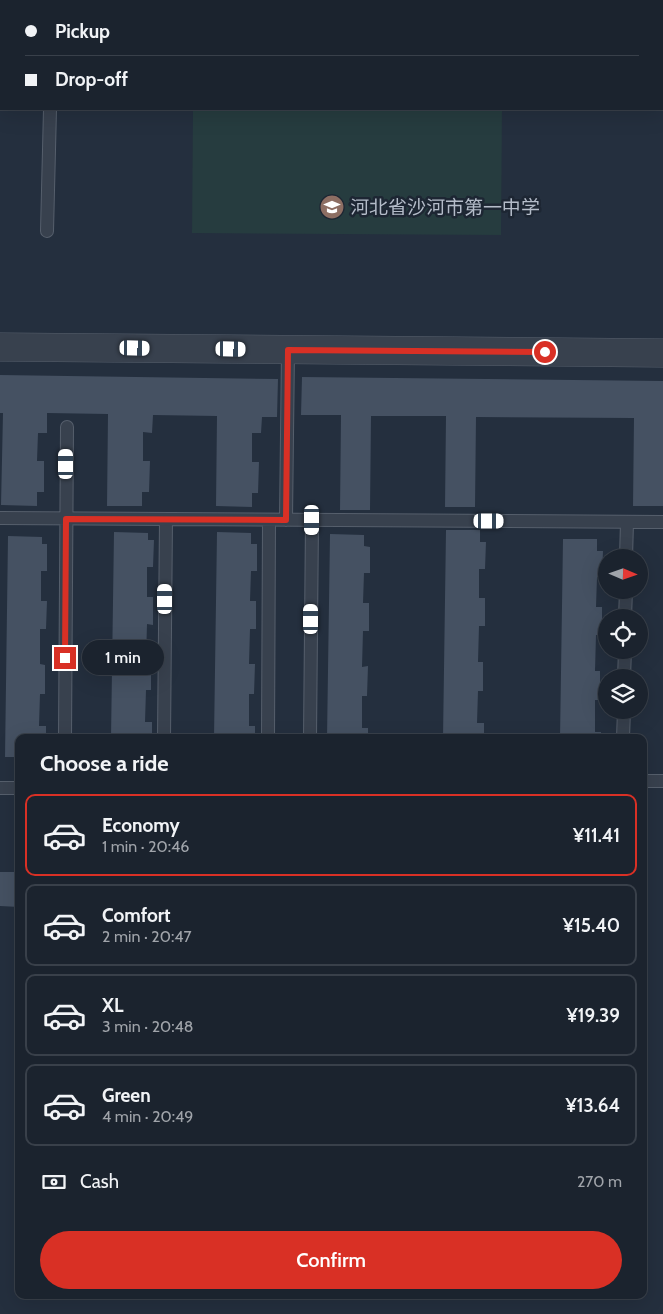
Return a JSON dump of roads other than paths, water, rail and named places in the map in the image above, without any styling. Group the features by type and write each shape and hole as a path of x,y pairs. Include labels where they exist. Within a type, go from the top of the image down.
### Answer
{"street":[{"path":"0,347 663,353"}],"lane":[{"path":"47,231 50,110"},
{"path":"286,520 288,350"},
{"path":"64,734 66,427"},
{"path":"0,518 663,522"},
{"path":"164,734 166,519"},
{"path":"268,734 269,520"},
{"path":"310,734 312,520"},
{"path":"626,549 627,522"},
{"path":"623,734 624,719"},
{"path":"647,781 663,781"},
{"path":"0,788 15,788"}],"place":[{"name":"河北省沙河市第一中学","path":"332,207"}]}
